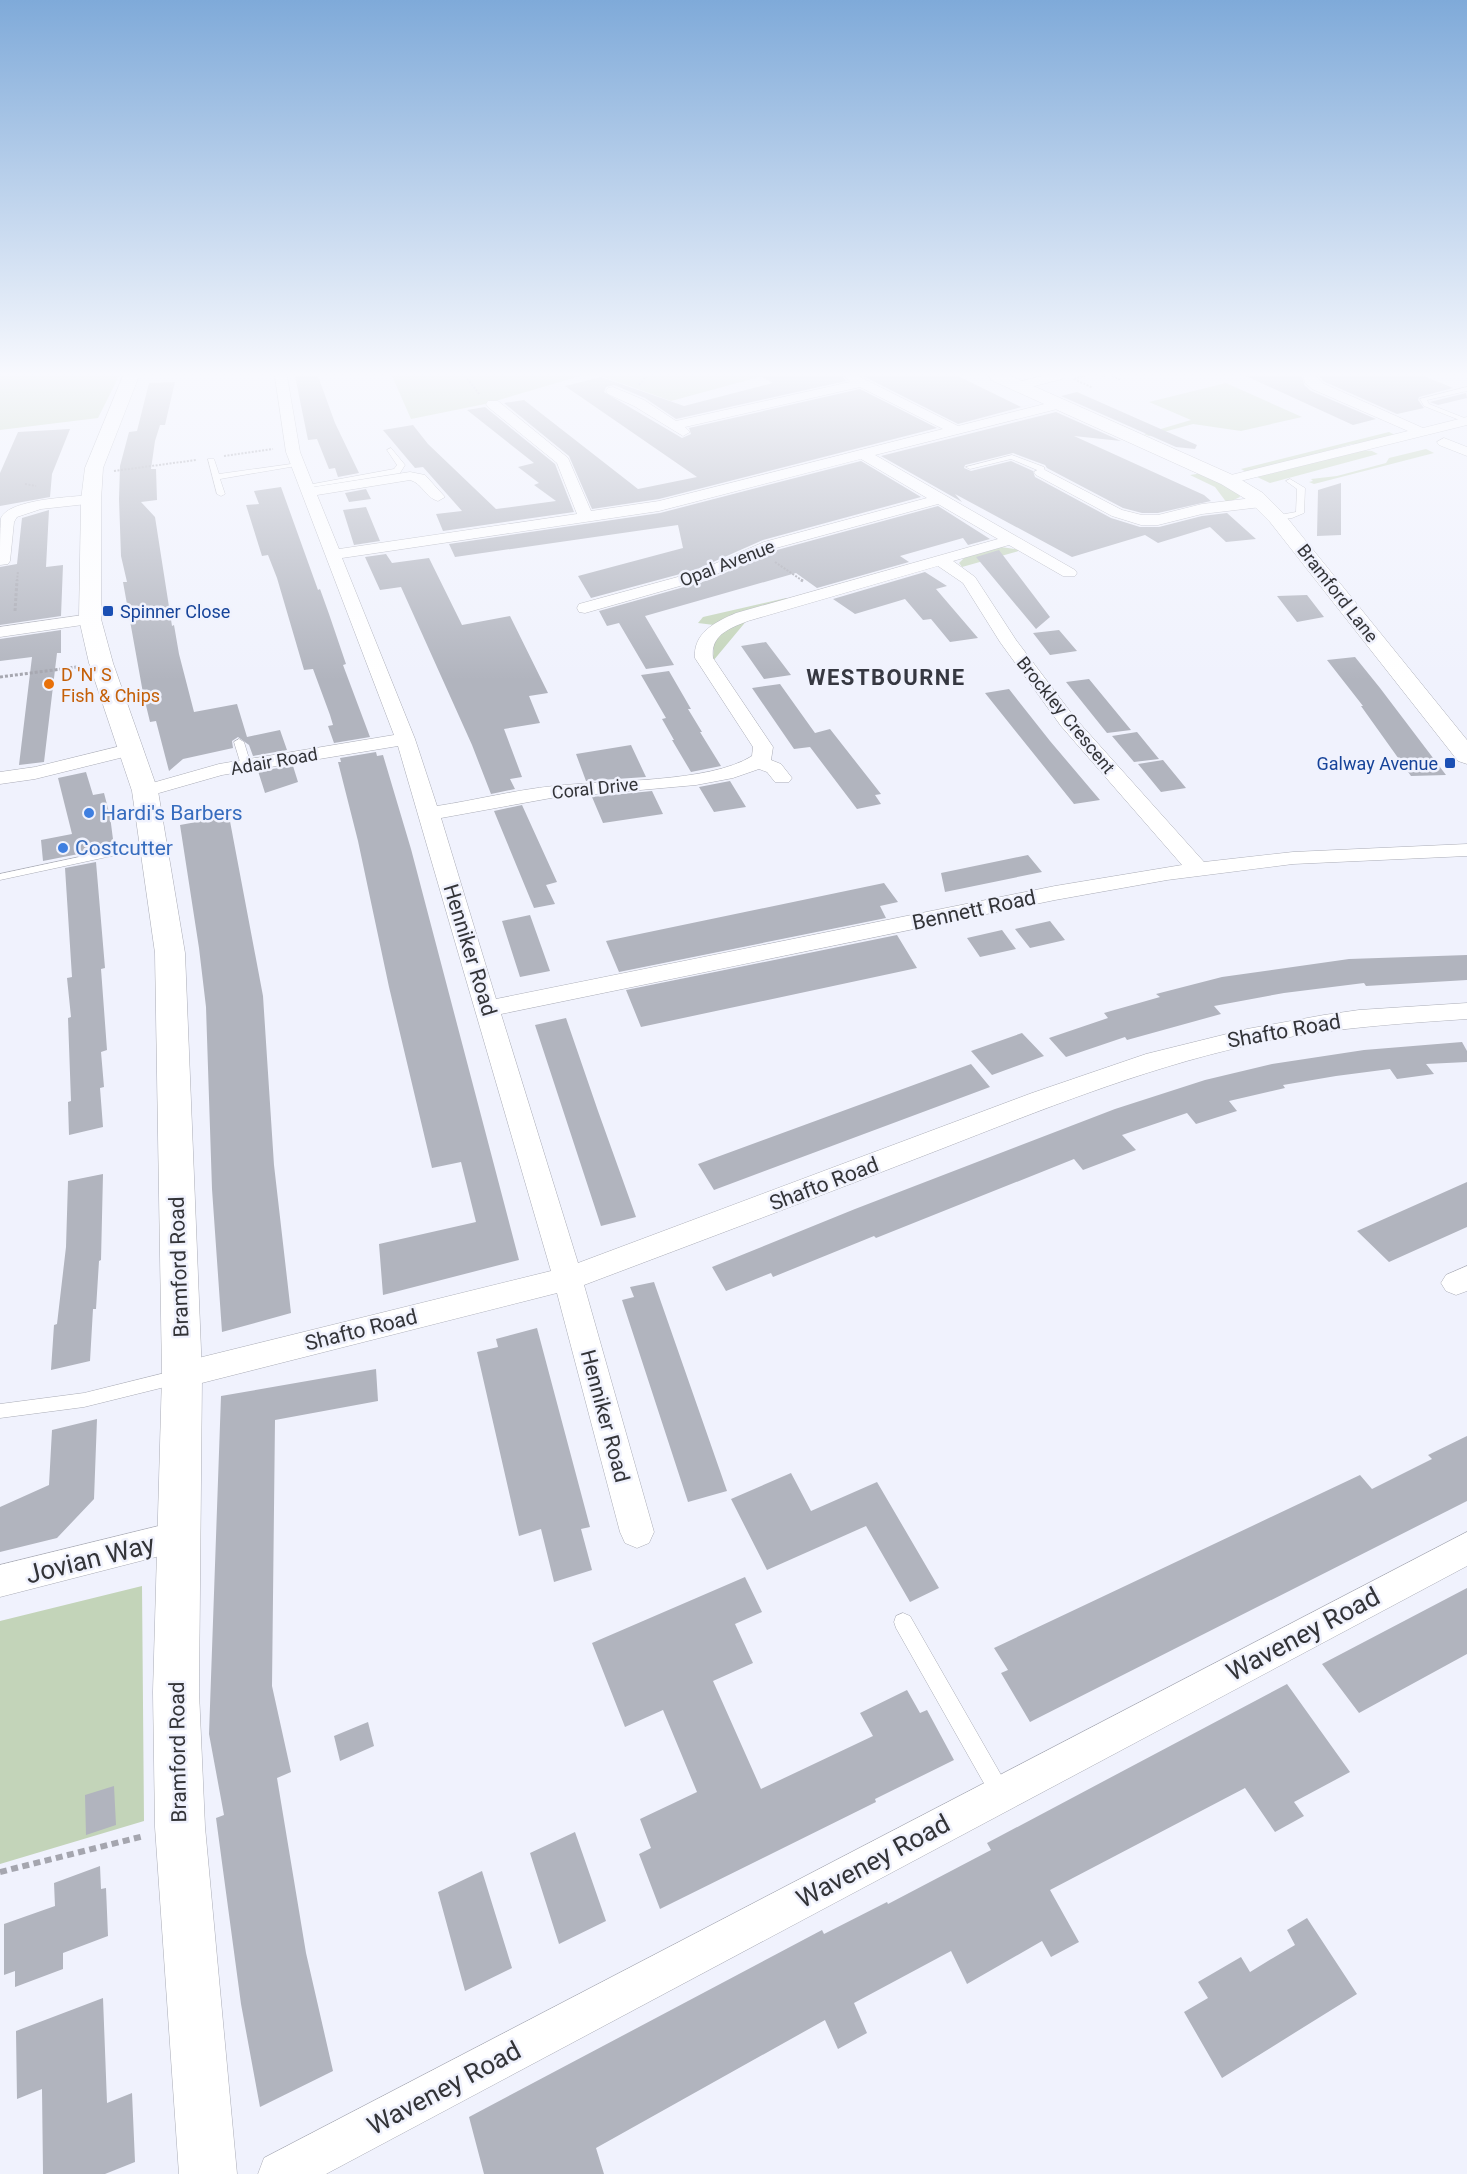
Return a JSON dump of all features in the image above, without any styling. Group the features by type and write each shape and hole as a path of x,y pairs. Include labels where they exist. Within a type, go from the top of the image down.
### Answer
{"main road":[{"name":"Bramford Road","path":"93,477 90,618 101,663 133,749 145,790 170,953 182,1375 176,1692 180,1827 208,2174"},
{"name":"Bramford Lane","path":"1222,477 1269,489 1277,518 1458,733 1467,756"}],"street":[{"name":"Henniker Road","path":"303,477 405,739 429,814 568,1279 637,1532"},
{"path":"307,489 399,477"},
{"path":"418,477 438,497"},
{"path":"570,477 586,518"},
{"path":"334,554 586,518 679,501 774,477"},
{"path":"902,477 1010,540 1044,565 1069,573"},
{"path":"1044,477 1117,513 1141,520 1158,520 1208,508 1305,477"},
{"path":"1228,480 1238,477"},
{"name":"Opal Avenue","path":"585,608 614,594 702,575 770,545 939,499"},
{"path":"2,561 6,522 11,514 39,505 91,500"},
{"path":"782,778 774,768 759,762 763,756 762,747 709,667 703,652 704,645 715,630 803,590 941,560 1010,540"},
{"name":"Brockley Crescent","path":"941,560 965,576 1009,642 1068,722 1197,868"},
{"path":"7,631 90,618"},
{"name":"Adair Road","path":"145,790 246,765 405,739"},
{"path":"0,778 35,773 133,749"},
{"name":"Coral Drive","path":"429,814 543,793 733,773 759,762"},
{"name":"Bennett Road","path":"487,1009 1055,893 1197,868 1293,858 1467,850"},
{"name":"Shafto Road","path":"182,1375 568,1279 1041,1099 1155,1060 1247,1036 1324,1023 1369,1017 1467,1011"},
{"name":"Jovian Way","path":"0,1581 179,1537"},
{"name":"Waveney Road","path":"280,2174 1467,1548"}],"lane":[{"path":"216,477 221,494"},
{"path":"307,489 365,477"},
{"path":"1269,489 1301,488 1300,513 1277,518"},
{"path":"239,742 246,765"},
{"path":"0,877 154,844"},
{"path":"0,1411 84,1400 182,1375"},
{"path":"903,1622 1001,1794"}],"path":[{"path":"773,560 803,590"},
{"path":"2,561 19,562 7,631"},
{"path":"0,677 101,663"},
{"path":"0,1872 180,1827"}],"green space":[{"path":"1195,477 1211,477 1238,492 1240,497 1227,503 1215,487"},
{"path":"1258,477 1291,477 1270,483"},
{"path":"1339,477 1314,484 1309,482 1313,481 1311,479"},
{"path":"1001,547 1022,550 962,567 959,563 966,556"},
{"path":"786,598 789,600 714,625 698,623 703,617"},
{"path":"748,619 713,661 714,641 722,633"},
{"path":"142,1586 144,1821 0,1864 0,1621"}],"building":[{"path":"0,477 52,477 50,497 0,506"},
{"path":"120,477 156,477 157,500 141,502 155,517 172,626 174,625 194,712 237,704 247,737 280,730 287,750 253,756 249,745 238,737 232,741 233,748 183,759 169,771 156,721 150,722 143,693 123,582 127,582 121,556"},
{"path":"432,477 463,477 496,509 556,501 534,485 539,483 532,477 560,477 574,512 443,531 436,514 462,511"},
{"path":"578,477 623,477 638,489 695,477 743,477 659,499 592,509"},
{"path":"797,477 888,477 921,497 763,540 695,570 591,598 578,576 683,548 678,525 455,557 449,544 660,513"},
{"path":"919,477 1036,477 1111,518 1140,527 1159,527 1202,516 1227,513 1256,539 1226,542 1210,527 1158,543 1145,535 1072,557 955,494 962,502"},
{"path":"1065,477 1165,477 1204,495 1211,501 1158,513 1142,513 1123,508"},
{"path":"1341,483 1341,535 1317,536 1318,490"},
{"path":"281,487 318,590 320,589 329,614 346,664 343,665 370,737 334,743 328,726 333,725 313,669 304,670 277,578 268,555 262,556 246,505 259,504 254,491"},
{"path":"366,489 371,499 349,502 345,493"},
{"path":"938,506 990,539 968,545 963,538 900,556 909,562 817,588 796,573 645,616 674,665 646,669 619,623 607,626 599,611 709,580 777,550"},
{"path":"366,507 380,541 354,545 343,510"},
{"path":"49,510 46,567 63,565 61,616 0,625 0,567 17,564 22,518"},
{"path":"999,550 1050,617 1036,629 976,557"},
{"path":"386,554 392,563 429,558 462,625 510,616 548,693 529,696 540,723 504,729 522,777 510,779 515,789 491,794 472,745 401,587 380,590 365,557"},
{"path":"925,572 947,586 936,589 978,638 950,642 931,619 923,620 905,599 855,614 833,599"},
{"path":"1307,595 1324,617 1297,622 1277,596"},
{"path":"61,630 61,653 57,653 44,762 19,765 32,657 0,661 0,639"},
{"path":"1059,630 1077,651 1050,655 1033,633"},
{"path":"766,642 791,675 764,679 741,646"},
{"path":"1355,657 1446,775 1411,776 1361,706 1363,706 1327,660"},
{"path":"669,671 691,709 688,709 702,732 700,732 721,766 691,772 672,740 674,740 662,719 666,718 641,675"},
{"path":"1089,679 1131,730 1107,733 1066,682"},
{"path":"780,684 815,733 830,729 881,794 875,795 881,804 857,809 810,747 794,749 752,688"},
{"path":"1009,689 1100,800 1074,804 985,693"},
{"path":"1137,732 1159,759 1134,762 1112,736"},
{"path":"631,745 646,777 586,781 576,754"},
{"path":"376,752 377,756 383,755 411,849 519,1260 383,1295 379,1244 476,1222 461,1162 432,1168 338,762 341,762 340,758"},
{"path":"1163,760 1186,788 1161,792 1138,764"},
{"path":"293,766 298,782 265,793 258,771"},
{"path":"86,772 93,795 104,793 114,847 43,861 41,840 72,834 58,778"},
{"path":"730,781 746,807 714,812 699,787"},
{"path":"652,791 663,814 603,823 592,797"},
{"path":"522,805 557,882 546,885 555,904 534,908 494,811"},
{"path":"229,816 263,996 274,1165 291,1313 222,1332 212,1189 206,1007 180,825"},
{"path":"1028,855 1042,872 945,892 941,873"},
{"path":"96,862 105,968 101,969 107,1050 101,1052 104,1087 100,1088 103,1127 69,1135 68,1102 71,1101 68,1018 71,1017 67,978 72,977 65,868"},
{"path":"884,883 898,902 880,906 886,918 619,972 606,941"},
{"path":"530,915 550,971 520,977 502,921"},
{"path":"1050,921 1065,940 1030,948 1015,929"},
{"path":"1002,930 1016,949 980,957 967,938"},
{"path":"897,935 917,968 641,1027 626,990"},
{"path":"1467,955 1467,980 1366,986 1364,983 1284,993 1214,1006 1221,1014 1127,1040 1125,1037 1066,1057 1049,1038 1108,1018 1104,1013 1160,997 1156,994 1222,977 1349,959"},
{"path":"566,1018 636,1217 601,1226 535,1025"},
{"path":"1022,1033 1044,1056 992,1075 971,1051"},
{"path":"1462,1042 1467,1051 1467,1062 1426,1064 1434,1074 1397,1079 1390,1069 1283,1085 1285,1088 1229,1101 1237,1111 1196,1124 1187,1113 1122,1135 1136,1150 1083,1170 1074,1159 773,1277 771,1273 726,1291 712,1267 855,1209 1115,1109 1205,1080 1272,1064 1364,1050"},
{"path":"971,1064 990,1087 714,1190 698,1164"},
{"path":"103,1174 101,1260 99,1261 96,1309 93,1309 90,1361 51,1370 54,1325 57,1324 66,1247 68,1181"},
{"path":"1467,1182 1467,1227 1389,1262 1357,1231"},
{"path":"654,1282 727,1491 688,1502 622,1300 634,1297 630,1287"},
{"path":"537,1328 590,1527 581,1529 592,1570 554,1582 541,1529 519,1536 477,1352 498,1347 496,1339"},
{"path":"376,1369 378,1401 275,1420 272,1686 291,1772 277,1778 306,1953 333,2071 260,2107 241,2004 216,1818 224,1815 209,1734 221,1396"},
{"path":"97,1419 94,1499 57,1538 0,1552 0,1507 49,1485 52,1430"},
{"path":"1467,1436 1467,1501 1030,1722 1001,1673 1008,1670 994,1648 1360,1475 1372,1489 1432,1459 1428,1455"},
{"path":"791,1473 811,1511 877,1482 939,1588 910,1602 866,1526 767,1570 731,1499"},
{"path":"745,1577 762,1612 735,1624 753,1663 713,1681 761,1789 873,1736 860,1713 907,1690 920,1713 927,1710 954,1760 875,1799 876,1802 660,1909 639,1854 651,1848 640,1819 697,1792 663,1710 625,1727 592,1643"},
{"path":"1467,1588 1467,1654 1359,1713 1322,1664"},
{"path":"1287,1684 1350,1772 1294,1802 1304,1816 1275,1832 1245,1788 1050,1890 1079,1942 1051,1957 1042,1941 967,1984 951,1951 854,2003 867,2033 838,2049 825,2020 596,2148 604,2174 484,2174 469,2117 822,1930 824,1934 887,1902 888,1904 991,1850 987,1843"},
{"path":"368,1722 374,1746 340,1761 334,1736"},
{"path":"114,1786 116,1825 86,1835 85,1795"},
{"path":"575,1832 606,1921 559,1944 530,1853"},
{"path":"100,1866 101,1889 106,1888 108,1936 63,1953 63,1969 15,1987 15,1971 4,1975 4,1924 55,1906 54,1883"},
{"path":"482,1871 512,1968 465,1991 438,1892"},
{"path":"1307,1918 1357,1994 1222,2078 1184,2012 1208,1998 1198,1982 1241,1957 1250,1972 1295,1945 1287,1930"},
{"path":"103,1998 107,2103 132,2093 135,2162 105,2174 43,2174 42,2089 17,2099 16,2031"}],"place":[{"name":"Spinner Close","path":"108,611"},
{"name":"D 'N' S Fish & Chips","path":"49,684"},
{"name":"Galway Avenue","path":"1450,763"},
{"name":"Hardi's Barbers","path":"89,813"},
{"name":"Costcutter","path":"63,848"}],"district":[{"name":"WESTBOURNE","path":"886,677"}]}
